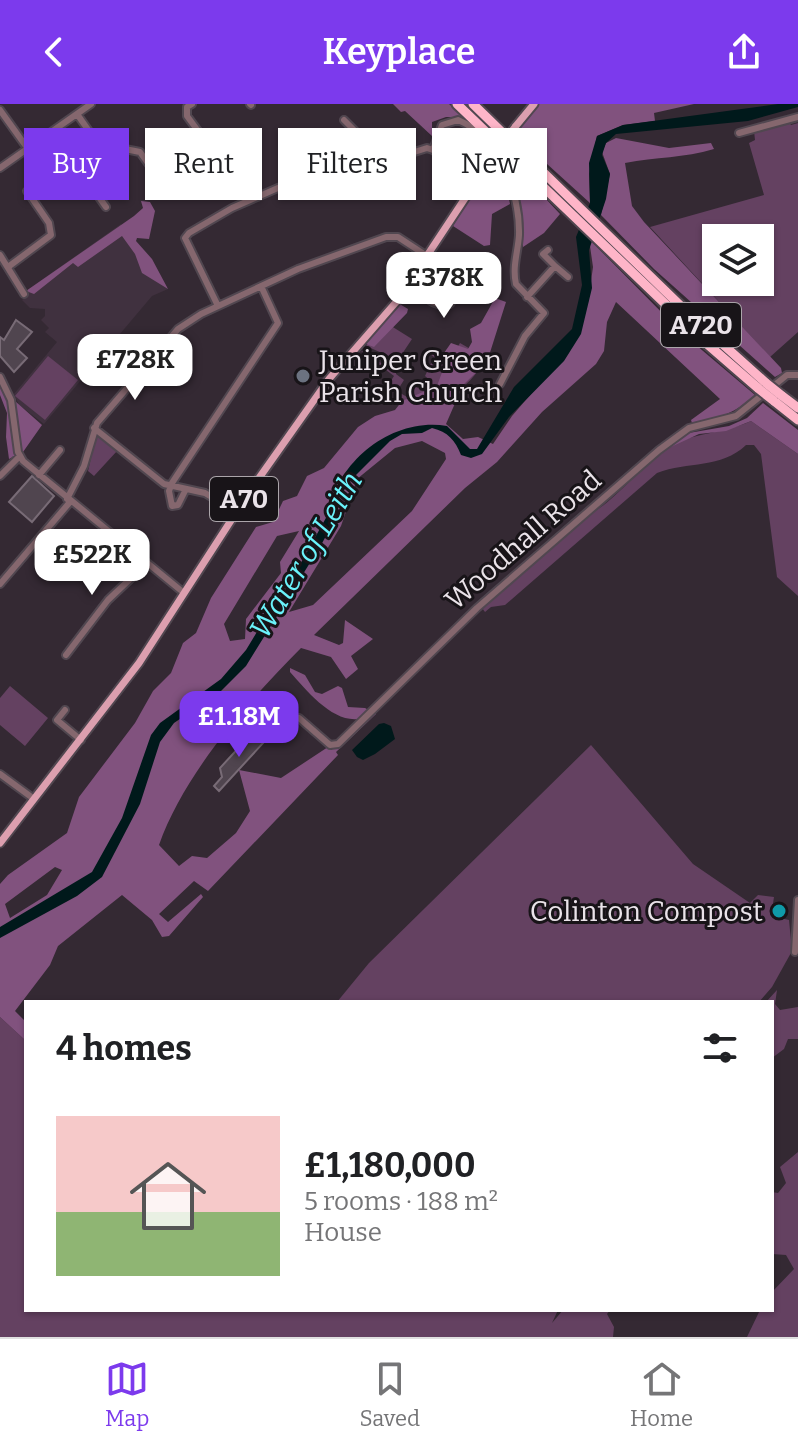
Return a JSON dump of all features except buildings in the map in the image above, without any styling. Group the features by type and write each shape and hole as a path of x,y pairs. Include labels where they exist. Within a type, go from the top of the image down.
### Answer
{"highway":[{"name":"A720","path":"457,104 485,128"},
{"name":"A720","path":"473,104 495,128"},
{"name":"A720","path":"547,183 798,420"},
{"name":"A720","path":"777,398 798,408"}],"main road":[{"name":"A70","path":"514,128 534,104"},
{"name":"A70","path":"0,843 139,663 236,512 329,379 383,319 463,200"}],"street":[{"path":"57,128 91,104"},
{"path":"192,104 187,107 187,116 196,128"},
{"path":"0,110 24,143"},
{"path":"77,114 87,128"},
{"path":"739,133 798,117"},
{"path":"344,120 352,128"},
{"path":"441,128 458,120 469,128"},
{"path":"0,168 24,152"},
{"path":"218,306 187,244 189,233 278,189"},
{"path":"8,267 48,238 52,229 33,200"},
{"path":"99,200 101,204"},
{"path":"500,384 525,336 544,313 527,297 515,279 519,230 512,200"},
{"path":"0,584 68,500 84,466 94,428 171,336 194,318 308,265 390,236 398,237 427,256"},
{"path":"548,250 543,254 568,277"},
{"path":"0,255 24,294"},
{"path":"527,297 555,266"},
{"path":"409,284 437,305 450,304 453,292 467,279"},
{"path":"185,491 178,505 173,506 170,487 222,403 278,325 261,286"},
{"name":"Woodhall Road","path":"299,718 330,745 338,744 477,608 670,441 689,428 736,416 787,375 798,375"},
{"path":"0,377 11,400 20,456 68,500 184,593"},
{"path":"94,428 170,487 205,493 236,512"},
{"path":"39,475 60,450"},
{"path":"0,476 20,456"},
{"path":"66,655 108,600 146,564"},
{"path":"65,710 57,720 81,740"},
{"path":"0,774 34,799"},
{"path":"795,952 798,900"}],"shaded area":[{"path":"393,104 449,104 464,117 446,117 432,122 432,136 405,111 401,112"},
{"path":"537,104 694,104 654,113 655,121 623,125 597,136 589,174 590,203 547,164 547,128 519,128"},
{"path":"789,122 791,125 798,123 798,332 770,357 714,296 774,296 774,224 702,224 702,283 650,227 764,195 749,143 755,140 754,131"},
{"path":"616,138 669,148 711,143 714,149 703,152 625,163 632,206 702,284 702,296 713,296 781,368 782,373 775,377 654,269 601,215 610,174 602,152 606,143"},
{"path":"469,200 509,200 510,204 492,214 490,245 484,246 453,226"},
{"path":"517,200 547,200 560,214 544,233 523,247"},
{"path":"141,201 150,202 155,211 149,239 137,238 136,241 152,259 168,289 142,273 135,254 122,236 78,267 73,263 34,294 26,291 134,216 143,208"},
{"path":"121,224 168,289 152,296 44,424 19,405 14,394 57,342 45,332 49,328 41,320 45,309 30,308 22,300 28,295 26,291"},
{"path":"589,239 683,334 755,395 726,414 692,423 691,420 720,399 616,302 607,322 604,351 596,364 542,412 497,462 465,488 314,635 339,645 343,643 345,620 373,639 351,656 358,669 346,679 331,657 301,648 239,715 201,765 170,818 159,845 179,866 192,856 207,858 236,833 250,811 239,770 281,778 328,747 332,750 333,741 349,734 358,719 339,716 321,704 290,672 290,668 305,675 315,692 322,694 338,686 342,688 348,707 365,708 376,714 336,752 338,755 208,891 194,881 159,914 168,922 201,894 203,897 169,936 162,937 152,920 122,895 58,946 50,965 15,1011 24,1020 24,1039 0,1017 0,884 67,833 79,797 135,723 153,691 171,673 183,643 196,633 211,598 256,527 273,522 283,501 297,496 307,476 324,468 358,427 375,416 395,410 402,401 437,386 444,367 439,360 451,343 468,349 472,342 470,329 481,323 495,298 506,302 487,362 463,385 446,424 463,439 478,437 493,444 512,416 549,373 588,303 593,267","holes":["422,441 445,453 446,459 412,511 313,605 289,612 341,526 357,479 395,448","299,531 280,562 281,573 246,619 245,639 230,641 224,624 277,536","55,867 62,870 47,895 10,918 5,904"]},
{"path":"398,303 408,309 407,313 374,347 363,343"},
{"path":"388,324 412,339 398,360 366,346"},
{"path":"460,343 486,358 478,371 454,392 407,403 387,387 394,376 361,351 376,355 375,359 392,370 396,367 396,374 404,380 397,391 407,397 414,386 426,392 432,382 425,376 434,357 426,351 428,349 449,362"},
{"path":"48,356 78,380 45,420 15,396"},
{"path":"0,375 15,401 42,425 23,452 9,459 7,413 0,395"},
{"path":"763,403 798,430 798,454 751,421 726,431 699,434 662,451 683,434 729,426 747,418"},
{"path":"751,421 798,454 798,596 777,577 761,454 754,445 746,445 726,458 657,473 505,605 491,607 485,612 482,608 668,447"},
{"path":"99,435 117,451 94,476 88,471 96,436"},
{"path":"10,686 48,718 25,746 0,725 0,698"},
{"path":"591,745 693,864 750,903 758,895 774,897 771,916 789,920 792,951 772,987 761,1000 339,1000 369,963"},
{"path":"777,990 775,1004 780,1010 798,1007 798,1039 788,1039 784,1049 774,1056 774,1000 768,1000"},
{"path":"0,1017 24,1039 24,1312 557,1312 552,1323 561,1312 608,1312 614,1327 613,1337 0,1337"},
{"path":"798,1152 798,1337 747,1337 759,1312 774,1312 774,1290 794,1269 786,1255 774,1254 774,1192 778,1193 786,1183 780,1167"}],"water":[{"name":"Water of Leith","path":"798,104 798,107 748,121 616,134 606,143 602,155 610,174 606,199 589,250 592,288 581,334 564,361 509,417 482,454 471,458 461,455 450,437 432,428 422,433 402,434 390,441 350,481 337,501 336,518 321,545 246,666 221,691 174,723 160,742 140,804 102,877 77,896 0,938 0,927 92,872 122,818 151,735 160,723 221,679 246,650 275,602 283,595 327,516 342,477 355,461 387,436 426,425 447,426 470,449 477,449 514,387 572,329 582,285 576,237 590,203 589,163 597,136 623,125"},
{"path":"379,724 391,726 395,739 363,760 357,757 352,750"}],"place":[{"name":"Juniper Green Parish Church","path":"303,376"},
{"name":"Colinton Compost","path":"779,911"}]}
